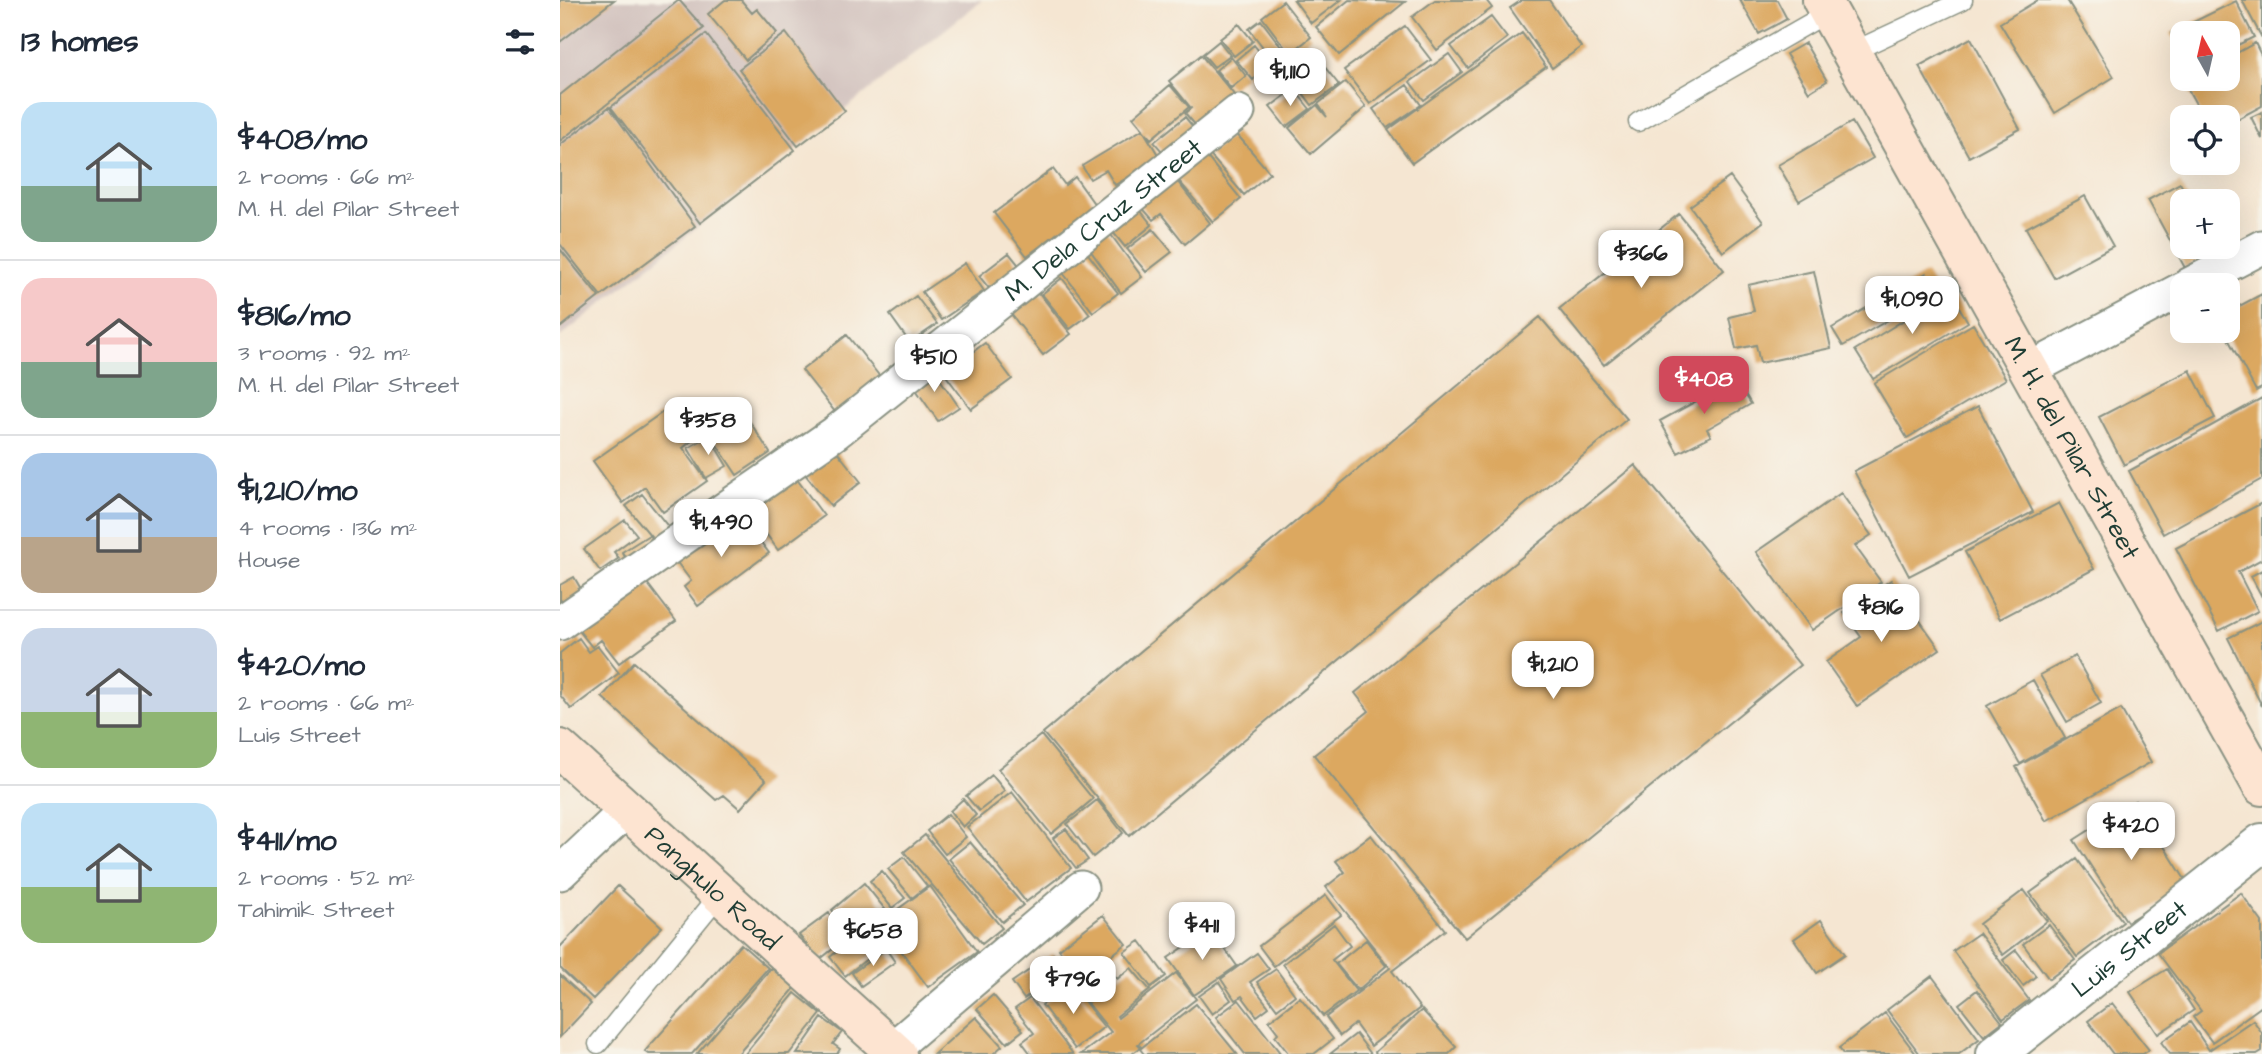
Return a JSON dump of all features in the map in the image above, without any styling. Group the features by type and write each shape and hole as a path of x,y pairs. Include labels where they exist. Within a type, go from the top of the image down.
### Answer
{"main road":[{"name":"M. H. del Pilar Street","path":"1826,6 2262,786"},
{"name":"Panghulo Road","path":"560,749 895,1052"}],"street":[{"name":"M. Dela Cruz Street","path":"560,623 835,433 1238,112"},
{"path":"2212,273 2262,247"},
{"path":"2029,370 2170,295"},
{"path":"560,873 627,810"},
{"name":"Luis Street","path":"1996,1054 2262,843"},
{"path":"895,1052 1081,888"}],"lane":[{"path":"1852,52 1963,0"},
{"path":"1638,122 1826,6"},
{"path":"598,1044 720,894"}],"shaded area":[{"path":"560,0 982,0 560,337"}],"building":[{"path":"560,0 614,0 560,42"},
{"path":"679,0 704,28 560,141 560,95"},
{"path":"725,0 741,0 752,13 757,9 777,33 746,60 708,14"},
{"path":"1294,0 1341,0 1311,23"},
{"path":"1349,0 1405,2 1339,55 1316,27"},
{"path":"1435,0 1486,0 1492,8 1437,50 1412,17"},
{"path":"1522,0 1549,0 1581,47 1552,68 1510,8"},
{"path":"1740,0 1777,0 1787,19 1759,34"},
{"path":"2038,0 2067,0 2114,77 2055,113 2000,23"},
{"path":"2242,0 2262,0 2262,38"},
{"path":"1283,1 1311,37 1290,54 1262,17"},
{"path":"2236,1 2254,37 2240,44 2240,21 2195,21"},
{"path":"1491,17 1507,38 1468,68 1451,46"},
{"path":"1261,20 1291,60 1279,68 1249,29"},
{"path":"1239,24 1253,41 1234,56 1220,39"},
{"path":"1405,26 1431,60 1370,104 1344,70"},
{"path":"786,33 845,111 798,146 739,69"},
{"path":"1522,33 1546,67 1412,163 1388,130"},
{"path":"706,34 795,150 700,223 611,107"},
{"path":"1971,38 2020,129 1969,157 1919,66"},
{"path":"1219,41 1230,55 1214,67 1203,54"},
{"path":"1805,43 1827,81 1809,92 1786,54"},
{"path":"2255,43 2262,57 2262,106 2240,118 2240,105 2196,105 2189,91 2240,91 2240,51"},
{"path":"1254,45 1270,65 1253,80 1236,60"},
{"path":"1449,54 1462,72 1424,100 1410,82"},
{"path":"1201,55 1236,97 1198,128 1185,113 1191,108 1169,81"},
{"path":"1231,57 1246,76 1231,88 1216,70"},
{"path":"1320,61 1339,85 1312,105 1294,81"},
{"path":"1346,82 1366,107 1311,154 1289,128 1317,105 1327,117 1318,104"},
{"path":"1170,85 1189,107 1151,139 1143,130 1160,158 1115,185 1106,170 1090,179 1082,166 1143,129 1133,117"},
{"path":"1407,85 1421,105 1387,128 1373,109"},
{"path":"1294,89 1310,109 1286,127 1270,107"},
{"path":"609,107 695,226 601,296 560,244 560,145"},
{"path":"2262,112 2262,139 2251,117"},
{"path":"1185,117 1198,133 1167,157 1154,142"},
{"path":"1852,122 1873,158 1799,201 1778,165"},
{"path":"1235,132 1270,173 1244,195 1209,154"},
{"path":"1203,152 1241,199 1213,222 1174,175"},
{"path":"1053,169 1065,185 1075,177 1095,205 1027,256 994,213"},
{"path":"1173,176 1210,223 1185,244 1161,214 1153,220 1139,204"},
{"path":"1730,177 1763,222 1723,252 1690,206"},
{"path":"2180,183 2183,189 2170,189 2170,240 2148,200"},
{"path":"2085,196 2113,246 2054,278 2026,228"},
{"path":"1136,205 1152,225 1125,247 1108,226"},
{"path":"1679,214 1724,270 1604,365 1559,309"},
{"path":"1106,228 1142,277 1121,293 1085,243"},
{"path":"1153,229 1172,252 1146,272 1127,249"},
{"path":"1082,246 1118,293 1093,312 1057,265"},
{"path":"560,249 599,297 560,328"},
{"path":"1009,253 1022,269 992,292 979,276"},
{"path":"2180,259 2201,259 2185,268"},
{"path":"965,263 984,291 941,320 922,292"},
{"path":"1814,271 1831,348 1760,363 1756,345 1736,349 1729,317 1754,311 1748,285"},
{"path":"1926,273 1937,292 1843,346 1832,328"},
{"path":"1062,278 1090,314 1070,329 1042,294"},
{"path":"1950,292 1968,322 1873,379 1855,350"},
{"path":"1039,293 1071,334 1043,355 1011,314"},
{"path":"2262,294 2262,388 2256,391 2230,343 2240,343 2240,306"},
{"path":"916,296 937,324 910,343 890,315"},
{"path":"1540,317 1627,419 1129,836 1043,733"},
{"path":"1973,324 2006,379 1907,438 1874,383"},
{"path":"847,335 881,378 836,413 802,370"},
{"path":"985,343 1012,379 971,409 944,373"},
{"path":"931,366 959,407 938,421 910,381"},
{"path":"2190,370 2215,418 2124,465 2099,417"},
{"path":"1736,379 1751,404 1707,429 1711,436 1678,453 1660,421"},
{"path":"2262,398 2262,479 2163,534 2129,471"},
{"path":"723,401 731,415 707,429 699,415"},
{"path":"1978,406 2033,512 1909,576 1854,471"},
{"path":"670,407 693,440 683,448 707,481 663,512 645,487 623,503 593,461"},
{"path":"743,411 770,453 737,475 709,433"},
{"path":"709,436 727,466 706,478 688,448"},
{"path":"835,449 861,482 831,506 804,473"},
{"path":"1635,465 1800,665 1465,938 1314,755 1369,711 1355,693"},
{"path":"796,478 824,516 778,550 750,512"},
{"path":"1841,493 1871,535 1855,546 1881,582 1812,630 1756,552"},
{"path":"642,494 670,529 655,541 626,506"},
{"path":"2059,503 2094,569 2000,619 1965,552"},
{"path":"2262,503 2262,559 2238,572 2258,611 2219,631 2176,548"},
{"path":"739,513 769,553 698,606 684,587 691,581 676,561"},
{"path":"625,520 637,535 614,552 619,558 600,571 584,549"},
{"path":"649,535 658,549 631,566 622,552"},
{"path":"2262,570 2262,597 2251,576"},
{"path":"574,577 585,596 560,611 560,585"},
{"path":"644,579 676,621 619,663 601,640 592,647 577,628"},
{"path":"1891,580 1940,649 1857,706 1826,662 1861,637 1844,613"},
{"path":"2262,621 2262,706 2228,638"},
{"path":"579,638 589,652 598,646 619,673 571,709 560,695 560,653"},
{"path":"2075,656 2101,703 2067,722 2040,675"},
{"path":"634,662 766,780 740,809 724,795 716,800 602,697"},
{"path":"2033,680 2065,738 2020,764 1987,706"},
{"path":"2121,709 2151,762 2046,821 2016,767"},
{"path":"1041,735 1093,799 1051,834 998,769"},
{"path":"992,775 1005,791 979,811 966,796"},
{"path":"1012,792 1071,868 1026,902 967,827"},
{"path":"963,799 976,815 963,827 950,811"},
{"path":"1097,800 1123,833 1093,857 1067,824"},
{"path":"2135,801 2188,884 2127,922 2074,840"},
{"path":"948,814 966,837 945,854 927,831"},
{"path":"1066,829 1088,860 1076,868 1053,838"},
{"path":"925,835 1002,928 982,944 904,852"},
{"path":"1371,835 1445,930 1392,971 1420,1008 1371,1046 1355,1024 1340,1036 1326,1017 1390,968 1326,887 1345,872 1336,861"},
{"path":"970,842 1023,905 1002,922 949,859"},
{"path":"904,857 927,886 912,898 888,869"},
{"path":"2077,859 2123,922 2077,957 2030,893"},
{"path":"882,871 905,898 892,908 870,881"},
{"path":"864,883 885,909 853,936 832,910"},
{"path":"618,886 662,927 593,999 560,968 560,947"},
{"path":"930,886 977,952 928,987 880,922"},
{"path":"2024,890 2047,921 2003,955 1979,924"},
{"path":"2241,893 2262,922 2262,1006 2212,1042 2193,1017 2201,1011 2158,953"},
{"path":"1326,895 1341,915 1274,966 1259,946"},
{"path":"829,913 848,937 819,960 799,935"},
{"path":"1103,915 1126,944 1103,962 1117,979 1131,968 1150,990 1117,1016 1118,1018 1176,973 1196,999 1138,1044 1141,1047 1132,1054 1081,1054 1111,1032 1078,991 1090,982 1085,976 1082,979 1059,949"},
{"path":"1821,920 1845,954 1817,973 1794,939"},
{"path":"1334,924 1350,946 1332,960 1356,991 1323,1016 1283,964"},
{"path":"872,925 886,944 845,976 830,957"},
{"path":"2049,925 2075,960 2049,979 2023,944"},
{"path":"1211,929 1237,966 1194,995 1168,958"},
{"path":"1979,933 2029,1000 2003,1019 1953,951"},
{"path":"1366,940 1386,966 1358,990 1336,964"},
{"path":"1140,941 1166,976 1151,987 1124,952"},
{"path":"741,944 768,968 692,1054 649,1054 645,1051"},
{"path":"886,949 895,962 861,986 852,973"},
{"path":"2016,950 2036,976 2023,986 2003,960"},
{"path":"1257,953 1269,969 1250,982 1269,1007 1257,1016 1242,996 1235,1000 1221,979"},
{"path":"1053,954 1071,980 1041,1000 1035,992 1024,999 1012,982"},
{"path":"771,968 795,988 738,1054 697,1054"},
{"path":"1276,969 1295,995 1277,1009 1257,982"},
{"path":"2167,969 2194,1010 2158,1034 2130,992"},
{"path":"560,975 591,1004 560,1037"},
{"path":"1932,976 1979,1039 1959,1054 1920,1054 1887,1010"},
{"path":"1219,982 1231,1000 1212,1014 1199,996"},
{"path":"1071,984 1104,1027 1075,1049 1042,1005"},
{"path":"1977,990 2002,1022 1984,1036 1959,1004"},
{"path":"795,993 821,1014 789,1054 745,1054"},
{"path":"993,995 1023,1030 1007,1043 977,1009"},
{"path":"1300,997 1333,1039 1314,1054 1289,1054 1275,1036 1278,1033 1269,1021"},
{"path":"1030,998 1073,1054 1031,1054 1022,1042 1034,1033 1015,1009"},
{"path":"1239,1000 1281,1054 1245,1054 1216,1017"},
{"path":"2112,1003 2149,1050 2143,1054 2113,1054 2088,1021"},
{"path":"1196,1004 1237,1054 1144,1054 1140,1049"},
{"path":"1422,1010 1456,1047 1449,1054 1376,1054 1375,1052"},
{"path":"1885,1013 1916,1054 1843,1054 1839,1048"},
{"path":"976,1017 1002,1046 993,1054 934,1054"},
{"path":"822,1018 842,1032 833,1044 840,1049 837,1054 797,1054"},
{"path":"2253,1020 2262,1033 2262,1051 2257,1054 2170,1054 2161,1042 2190,1022 2209,1050"},
{"path":"1356,1034 1371,1054 1330,1054"}]}
